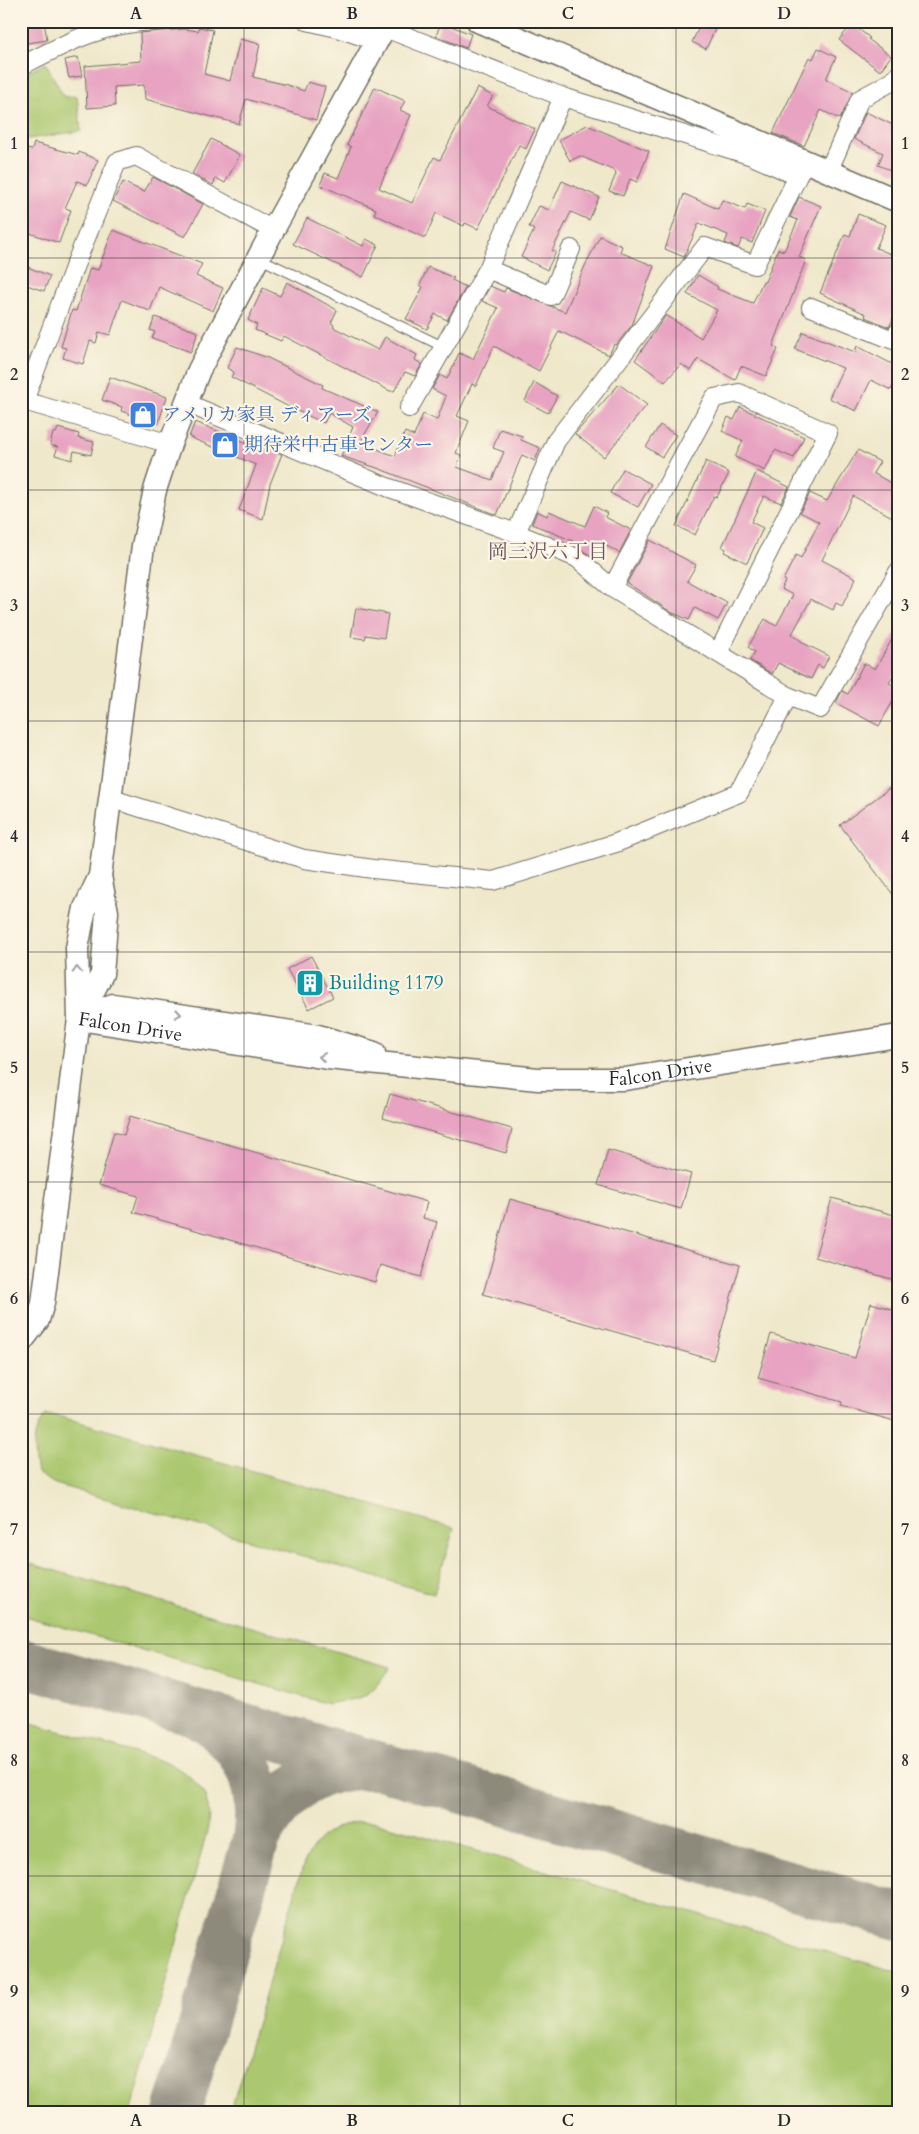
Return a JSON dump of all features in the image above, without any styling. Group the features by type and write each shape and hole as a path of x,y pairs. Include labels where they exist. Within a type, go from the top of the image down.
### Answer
{"street":[{"path":"21,66 94,31 132,22 155,21"},
{"path":"307,21 337,28 383,30 564,98 752,156 801,168 828,172 898,202"},
{"path":"478,21 801,168"},
{"path":"79,1019 77,948 86,908 100,876 143,546 155,490 170,444 199,370 273,230 383,30"},
{"path":"828,172 860,99 891,82 898,75"},
{"path":"409,408 488,269 564,98"},
{"path":"170,444 23,401 117,162 136,156 273,230"},
{"path":"516,533 556,441 705,247 755,265 801,168"},
{"path":"488,269 551,296 571,249"},
{"path":"811,307 894,340 898,332"},
{"path":"612,588 714,398 739,393 828,434 718,653"},
{"path":"186,403 387,487 516,533 577,558 612,588 788,696 820,710 898,572"},
{"path":"109,798 304,859 373,869 493,881 616,843 739,793 788,696"},
{"path":"79,1019 102,974 107,912 100,876"},
{"path":"102,974 130,1007"},
{"name":"Falcon Drive","path":"79,1019 113,1004 318,1036 423,1068"},
{"name":"Falcon Drive","path":"79,1019 328,1058 538,1079 624,1079 898,1036"},
{"name":"Falcon Drive","path":"21,1342 38,1320 43,1303 79,1019"}],"lane":[{"path":"259,258 444,347"}],"green space":[{"path":"46,63 64,97 77,96 81,131 21,140 21,76"},
{"path":"46,1415 58,1416 454,1528 434,1594 55,1484 37,1473 34,1450 38,1428"},
{"path":"21,1561 390,1667 376,1686 365,1696 328,1704 21,1615"},
{"path":"21,1720 167,1762 188,1775 202,1791 206,1800 208,1822 206,1835 130,2113 21,2113"},
{"path":"357,1822 374,1822 396,1828 898,1972 898,2113 230,2113 304,1863 314,1846 324,1835 338,1827"}],"building":[{"path":"21,21 44,21 47,40 21,44"},
{"path":"702,21 716,27 706,49 692,42"},
{"path":"441,22 471,34 466,48 436,36"},
{"path":"852,24 891,56 880,71 839,40"},
{"path":"199,27 213,30 204,74 230,81 240,39 260,44 253,77 304,91 308,82 325,87 316,120 246,99 239,124 145,99 144,85 114,87 115,106 87,108 85,66 141,61 140,33 185,29 198,31"},
{"path":"818,48 836,57 826,79 853,92 840,119 821,110 804,146 773,133 809,57 813,59"},
{"path":"78,57 82,76 69,78 65,60"},
{"path":"375,87 405,101 400,110 411,115 379,188 412,203 434,157 440,160 477,88 493,96 487,106 535,129 526,149 519,145 478,229 465,223 464,226 436,213 425,238 374,214 376,209 320,185 325,173 338,178 351,147 347,145"},
{"path":"866,112 895,126 898,119 898,173 878,165 883,153 854,139"},
{"path":"587,125 649,151 637,182 630,179 623,196 609,191 616,174 615,171 580,156 570,161 559,140"},
{"path":"211,139 240,155 225,183 216,178 213,185 192,174"},
{"path":"34,143 78,155 79,152 98,160 87,185 77,181 65,208 71,210 59,243 21,230 21,148 32,150"},
{"path":"153,177 203,204 185,237 113,201 123,182 144,192"},
{"path":"562,181 599,197 589,220 571,212 552,251 556,252 547,270 521,257 534,230 529,227 539,206 549,210"},
{"path":"684,194 718,209 722,200 745,209 747,204 765,211 752,243 742,239 738,248 725,243 728,235 699,223 684,257 665,249"},
{"path":"799,197 821,206 799,257 806,260 773,346 778,349 766,376 741,366 735,380 698,359 691,371 681,364 665,382 635,360 666,315 701,338 717,310 687,294 698,275 718,287 717,289 753,303 763,281 765,282 778,249 784,251 798,220 790,217"},
{"path":"858,214 886,225 876,248 898,257 898,308 889,327 865,317 866,314 820,293 845,234 850,236"},
{"path":"307,218 363,246 366,239 378,245 363,277 293,244"},
{"path":"113,230 202,264 196,276 223,288 213,311 159,287 150,311 122,300 110,335 99,332 96,343 90,341 83,364 63,358 66,348 61,347 72,310 76,311 90,268 98,270"},
{"path":"600,236 622,246 620,252 654,266 632,325 616,345 614,344 609,355 559,331 539,371 494,346 476,386 472,384 457,416 469,421 456,453 461,455 457,467 492,480 504,452 493,448 500,429 522,436 521,440 540,448 535,461 522,455 497,515 380,469 341,456 353,427 329,413 324,423 293,409 231,377 234,372 227,368 237,347 268,358 323,385 322,388 378,412 360,442 395,456 405,432 414,436 423,414 437,420 446,396 432,389 440,375 447,379 459,353 473,359 498,308 482,301 490,286 504,292 506,288 565,312"},
{"path":"25,266 50,276 44,291 21,283"},
{"path":"428,267 454,278 452,280 466,287 447,320 435,314 427,329 406,319 423,287 420,285"},
{"path":"287,282 337,310 331,323 334,325 333,327 378,350 385,337 417,355 415,360 422,364 415,376 405,372 394,391 390,391 284,336 281,341 255,330 257,325 248,320 263,288 280,296"},
{"path":"155,317 198,332 191,352 152,338 155,332 150,330"},
{"path":"803,332 855,352 857,346 898,367 898,388 893,386 891,390 871,380 856,411 829,398 843,368 795,349"},
{"path":"110,377 167,397 158,424 121,411 122,407 102,400"},
{"path":"534,382 557,396 548,413 525,401"},
{"path":"619,384 647,405 604,457 575,434"},
{"path":"740,407 804,437 794,458 775,450 765,471 735,457 743,441 722,431 728,417 734,420"},
{"path":"195,422 265,450 266,448 282,454 270,484 263,519 239,510 256,465 189,437"},
{"path":"660,425 676,435 662,457 646,447"},
{"path":"58,428 79,434 78,438 94,442 91,455 74,451 72,460 55,455 58,447 50,445 53,433 56,433"},
{"path":"858,450 880,462 873,473 898,487 898,520 853,496 822,560 856,578 842,606 836,603 833,610 811,599 792,634 805,644 829,656 823,668 818,665 811,679 778,663 772,674 750,660 755,652 748,647 765,619 776,626 793,595 781,589 785,581 783,580 796,555 801,558 819,522 800,512 810,493 827,501"},
{"path":"706,461 729,473 717,497 714,496 695,535 676,526"},
{"path":"623,469 651,484 638,507 610,493"},
{"path":"757,471 789,487 781,503 764,496 751,522 763,528 747,563 724,552 726,549 722,547"},
{"path":"594,506 607,513 605,517 631,530 619,553 598,541 590,555 571,544 573,541 532,524 537,511 547,516 549,511 585,526"},
{"path":"650,540 696,565 687,581 727,603 718,620 695,608 689,620 671,612 627,583"},
{"path":"356,608 388,614 384,638 366,635 365,639 351,637"},
{"path":"898,629 898,668 889,683 898,688 898,692 879,726 836,703 842,691 848,694 864,663 875,669"},
{"path":"891,787 898,796 898,901 840,825"},
{"name":"Building 1179","path":"311,956 333,997 309,1009 287,969"},
{"path":"390,1094 512,1129 506,1153 383,1118"},
{"path":"130,1116 427,1202 423,1218 437,1222 421,1277 380,1265 375,1282 133,1212 138,1196 99,1185 114,1132 124,1135"},
{"path":"608,1150 691,1174 681,1209 598,1185"},
{"path":"832,1198 898,1216 898,1281 815,1257"},
{"path":"510,1199 740,1265 713,1360 483,1294"},
{"path":"871,1303 898,1311 898,1422 841,1406 842,1402 758,1378 771,1334 855,1358"}],"taxiway":[{"path":"21,1662 898,1916"},
{"path":"177,2113 256,1839 258,1820 258,1801 254,1784 240,1752 229,1738 199,1715"},
{"path":"256,1839 277,1807 302,1784 333,1770 372,1766"}],"place":[{"name":"アメリカ家具 ディアーズ","path":"143,415"},
{"name":"期待栄中古車センター","path":"225,445"},
{"name":"Building 1179","path":"310,983"}],"district":[{"name":"岡三沢六丁目","path":"548,551"}]}
